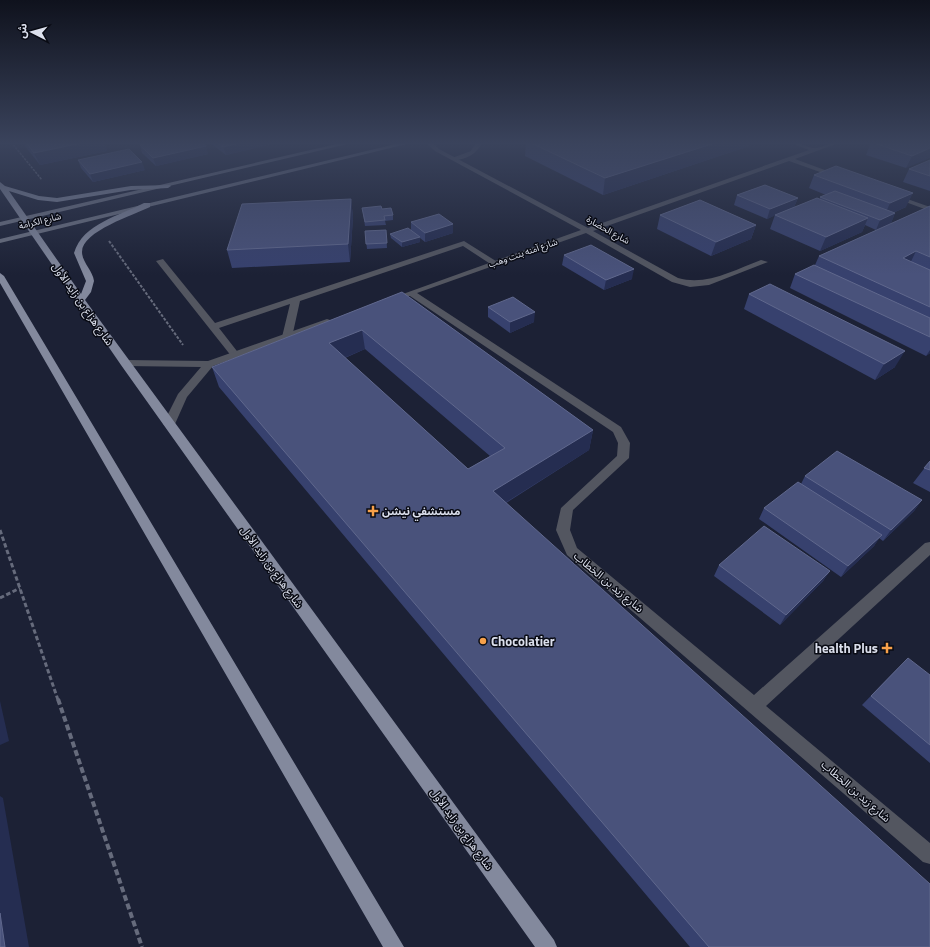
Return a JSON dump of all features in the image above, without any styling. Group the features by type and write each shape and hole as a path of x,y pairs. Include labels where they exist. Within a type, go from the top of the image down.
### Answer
{"main road":[{"name":"شارع هزاع بن زايد الأول","path":"1,186 125,363 548,947"},
{"path":"2,186 49,200 74,198 131,188 164,186"},
{"name":"شارع الكرامة","path":"0,224 167,186"},
{"name":"شارع الكرامة","path":"0,241 226,186"},
{"path":"81,300 86,294 91,281 89,271 80,258 79,249 89,235 103,226 147,205"},
{"path":"0,276 4,289 394,947"}],"street":[{"name":"شارع الحضارة","path":"505,186 675,280 690,284 706,283 764,262"},
{"name":"شارع آمنه بنت وهب","path":"396,298 714,186"},
{"path":"886,193 930,209"},
{"path":"213,327 464,243 495,263"},
{"path":"160,261 235,355"},
{"name":"شارع زيد بن الخطاب","path":"411,293 617,430 624,443 623,458 567,508 563,530 572,551 930,855"},
{"path":"287,337 296,299"},
{"path":"125,363 209,364 338,319"},
{"path":"169,424 182,396 209,364"},
{"path":"755,705 930,547"}],"path":[{"path":"46,186 54,196 49,200"},
{"path":"89,235 104,234 196,364"},
{"path":"0,530 142,947"},
{"path":"0,598 20,588"}],"building":[{"path":"762,186 768,186 798,198 770,209 737,195"},
{"path":"844,186 894,186 913,193 890,203"},
{"path":"835,191 895,213 880,220 820,197"},
{"path":"817,198 868,218 826,237 775,215"},
{"path":"351,199 348,244 227,250 242,204"},
{"path":"700,200 756,225 716,242 660,215"},
{"path":"381,206 382,209 391,208 393,215 384,216 385,220 365,222 362,208"},
{"path":"930,206 930,257 916,251 903,258 930,270 930,307 819,256"},
{"path":"439,214 453,224 425,233 411,222"},
{"path":"408,228 420,237 402,242 390,234"},
{"path":"386,230 387,243 366,244 365,231"},
{"path":"591,245 634,269 606,280 564,255"},
{"path":"814,265 930,318 930,337 795,274"},
{"path":"770,284 905,351 884,364 749,294"},
{"path":"402,292 593,430 493,491 930,884 930,947 709,947 212,367","holes":["362,330 505,448 468,469 329,343"]},
{"path":"513,297 535,312 510,322 488,307"},
{"path":"837,451 922,500 891,530 805,476"},
{"path":"930,461 930,470 924,468"},
{"path":"798,482 882,535 848,566 764,508"},
{"path":"764,526 830,571 786,615 719,565"},
{"path":"908,658 930,675 930,745 871,696"},
{"path":"0,913 5,947 0,947"}],"place":[{"name":"مستشفي نيشن","path":"373,511"},
{"name":"Chocolatier","path":"483,641"},
{"name":"health Plus","path":"887,648"}]}
